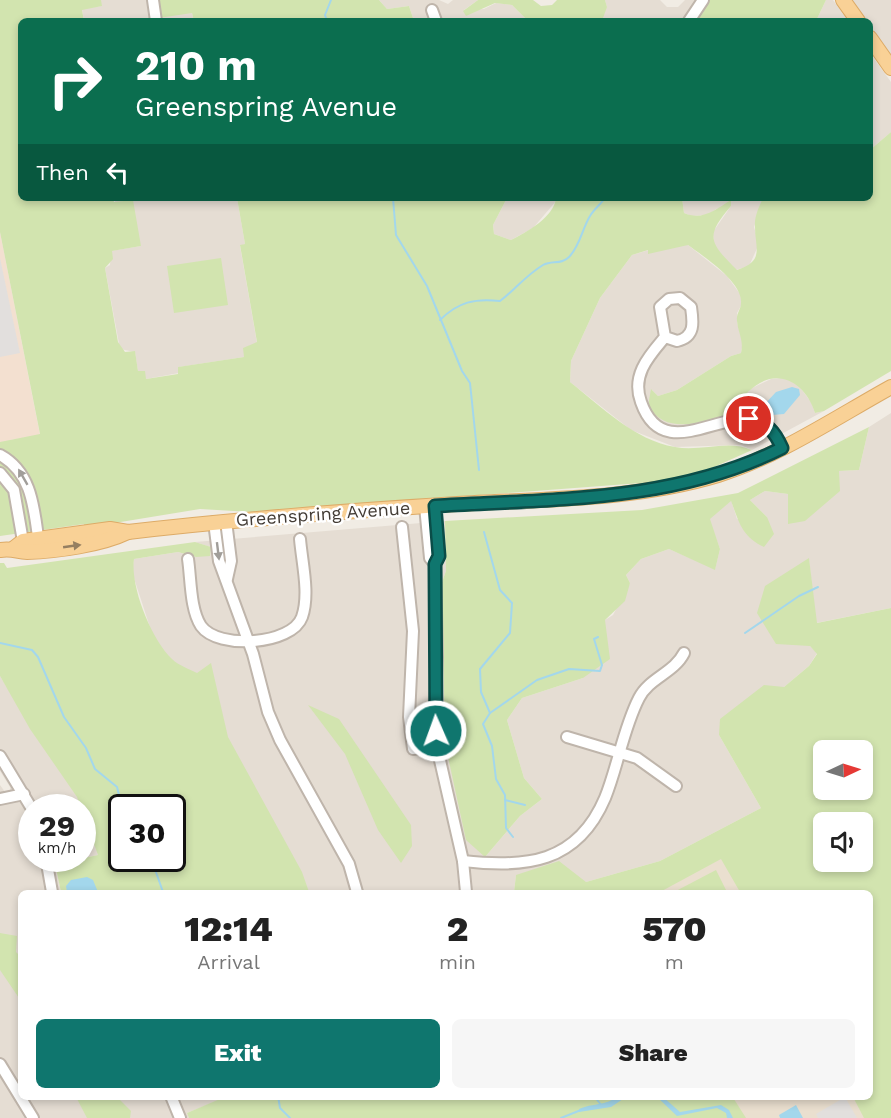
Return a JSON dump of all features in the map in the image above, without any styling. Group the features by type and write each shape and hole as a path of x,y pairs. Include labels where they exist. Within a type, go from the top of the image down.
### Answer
{"main road":[{"path":"843,0 856,18"},
{"path":"873,42 891,68"},
{"name":"Greenspring Avenue","path":"0,550 39,545 110,529 128,531 321,512 654,490 719,474 782,448 891,387"}],"street":[{"path":"153,0 156,18"},
{"path":"691,18 702,0"},
{"path":"665,337 642,366 638,381 644,410 657,425 681,433 735,421 758,420 776,434 782,448"},
{"path":"0,454 15,464 24,477 33,503 39,545"},
{"path":"0,473 14,490 21,547"},
{"path":"430,506 430,558 435,564 434,612 437,657 434,717 438,746 463,861 466,890"},
{"path":"220,522 219,561 248,640 274,725 349,864 356,890"},
{"path":"402,526 412,614 410,717 413,749 438,746"},
{"path":"188,559 195,609 206,632 222,640 248,640 282,635 300,622 305,597 300,539"},
{"path":"412,614 434,612"},
{"path":"463,861 499,865 524,864 545,858 578,838 598,811 643,691 677,664 684,653"},
{"path":"567,737 620,752 647,764 676,786"},
{"path":"0,756 24,794"},
{"path":"0,799 18,795"},
{"path":"48,872 52,890"},
{"path":"0,1064 18,1093"},
{"path":"22,1100 33,1118"},
{"path":"173,1100 180,1118"}],"shaded area":[{"path":"101,0 149,0 192,13 193,18 84,18 82,9 101,6"},
{"path":"379,0 439,0 448,4 453,0 478,0 464,10 484,9 496,3 512,5 525,18 413,18 409,6 387,9"},
{"path":"605,0 660,0 667,7 678,7 685,0 706,0 697,18 593,18 607,7"},
{"path":"826,0 833,0 846,18 817,18"},
{"path":"847,0 891,0 891,62 873,36 873,18 860,18"},
{"path":"873,57 891,82 891,132 873,147"},
{"path":"115,201 238,201 245,244 240,246 257,343 250,347 244,357 179,367 179,373 146,379 138,371 135,352 120,349 105,268 110,265 111,251 141,246"},
{"path":"505,201 556,201 533,228 511,240 494,234 493,225"},
{"path":"682,201 762,201 754,227 759,244 749,266 736,270 714,248 713,232 731,206 716,209 708,215 692,216 684,213"},
{"path":"0,232 40,435 10,440 4,444 0,442"},
{"path":"677,245 688,245 727,276 740,294 742,304 737,313 737,323 743,343 741,353 731,356 677,390 658,396 652,390 648,406 742,404 745,395 752,388 771,379 781,378 791,380 799,386 811,402 815,413 824,411 752,450 741,445 675,447 631,430 570,382 571,361 600,298 632,255"},
{"path":"0,258 20,353 0,357"},
{"path":"891,413 891,608 816,623 809,559 810,646 817,653 809,666 784,687 719,735 761,808 660,861 586,882 516,875 514,890 305,890 158,652 132,572 134,559 178,552 196,557 210,547 195,542 445,521 446,571 442,582 485,857 520,816 542,799 524,778 507,720 522,698 583,678 605,620 613,615 630,583 626,575 641,559 669,549 715,569 720,549 709,519 731,500 737,519 767,517 750,500 765,491 788,494 839,471 859,470 869,427"},
{"path":"0,676 6,686 27,706 80,794 18,794 18,872 57,872 61,890 18,890 18,1100 220,1100 187,1113 189,1118 0,1118 0,785 5,792 10,791 0,771"},
{"path":"722,834 752,890 585,890 666,865"},
{"path":"573,1100 866,1100 876,1118 625,1118"},
{"path":"840,1100 847,1100 857,1118 818,1118 816,1114"}],"green space":[{"path":"0,0 101,0 102,6 82,10 83,18 18,18 18,201 133,201 141,246 112,251 113,259 105,268 118,342 125,352 135,351 138,371 145,371 146,379 178,374 178,367 244,357 243,348 257,342 240,245 245,244 238,201 505,201 493,225 494,234 511,240 545,218 555,201 682,201 684,213 697,216 731,201 731,206 717,225 714,240 721,253 737,270 755,258 757,247 755,220 762,201 873,201 873,147 891,132 891,371 824,411 815,413 804,392 797,385 778,378 768,379 758,384 748,392 738,409 730,414 689,424 662,420 648,406 651,389 658,396 677,390 731,356 741,353 742,344 737,318 741,303 740,295 729,278 688,245 648,254 648,250 632,255 600,298 571,361 570,382 632,430 660,443 685,448 734,446 752,450 703,472 668,481 251,512 200,509 84,528 84,524 0,536 0,442 40,434 0,232"},
{"path":"149,0 379,0 387,9 409,6 413,18 193,18 192,13 152,18"},
{"path":"478,0 533,0 541,6 552,5 557,0 605,0 607,7 603,18 525,18 512,5 495,3 466,16 463,11"},
{"path":"706,0 826,0 817,18 697,18"},
{"path":"221,258 228,305 174,313 167,266"},
{"path":"869,427 859,470 839,471 840,491 805,521 788,524 788,494 765,491 750,500 767,517 774,534 764,547 746,534 731,501 710,519 720,549 715,570 669,549 641,559 626,575 630,583 625,601 605,620 610,659 583,678 522,698 507,720 524,778 542,799 520,816 485,857 466,840 445,743 442,582 446,571 445,521 642,510 738,493"},
{"path":"195,542 211,547 210,556 196,557 178,552 134,559 135,583 150,626 172,659 197,673 211,663 228,737 302,872 308,890 61,890 57,872 96,872 96,855 98,855 96,849 96,794 75,794 30,729 0,676 0,563 4,563 7,568"},
{"path":"809,558 817,623 891,608 891,1118 864,1118 855,1100 873,1100 873,890 739,890 721,859 664,890 514,890 516,875 559,861 586,882 660,861 761,808 719,735 720,719 764,685 784,687 809,666 817,654 810,646 776,644 757,613 765,586"},
{"path":"308,705 339,719 411,825 412,846 401,863 378,830 345,754"},
{"path":"716,870 726,890 678,890"},
{"path":"0,933 17,936 18,997 0,970"},
{"path":"78,1100 120,1100 131,1111 130,1118 87,1118"},
{"path":"218,1100 735,1100 746,1118 189,1118 187,1113"}],"water":[{"path":"792,387 799,389 800,395 784,414 772,415 765,409 764,405 776,392"},
{"path":"87,877 93,880 97,890 67,890 66,886 71,880"},
{"path":"622,1100 611,1107 579,1112 579,1109"},
{"path":"660,1100 666,1100 680,1112 721,1105 729,1110 733,1118 727,1118 726,1113 717,1108 677,1116"},
{"path":"796,1105 803,1118 780,1118 779,1115"}],"waterway":[{"path":"326,18 331,0"},
{"path":"393,201 396,235 427,286 462,371 470,383 479,470"},
{"path":"440,320 460,305 483,300 500,301 543,265 566,259 573,253 587,221 602,201"},
{"path":"484,532 500,590 512,603 510,633 480,669 481,692 490,713 483,724 492,746 496,779 505,795 506,828 513,837"},
{"path":"745,633 799,596 818,587"},
{"path":"490,713 537,680 569,669 600,671 602,665 594,639 598,637"},
{"path":"0,643 32,650 38,657 64,717 86,748 95,769 117,787 119,794"},
{"path":"505,800 525,805"},
{"path":"156,872 162,890"},
{"path":"279,1100 280,1108 290,1118"},
{"path":"597,1100 602,1106"},
{"path":"561,1118 581,1110"}],"route":[{"path":"436,731 434,717 437,657 434,612 435,564 439,556 435,506 626,493 698,481 740,467 782,448 776,434 765,424 749,419"}]}
